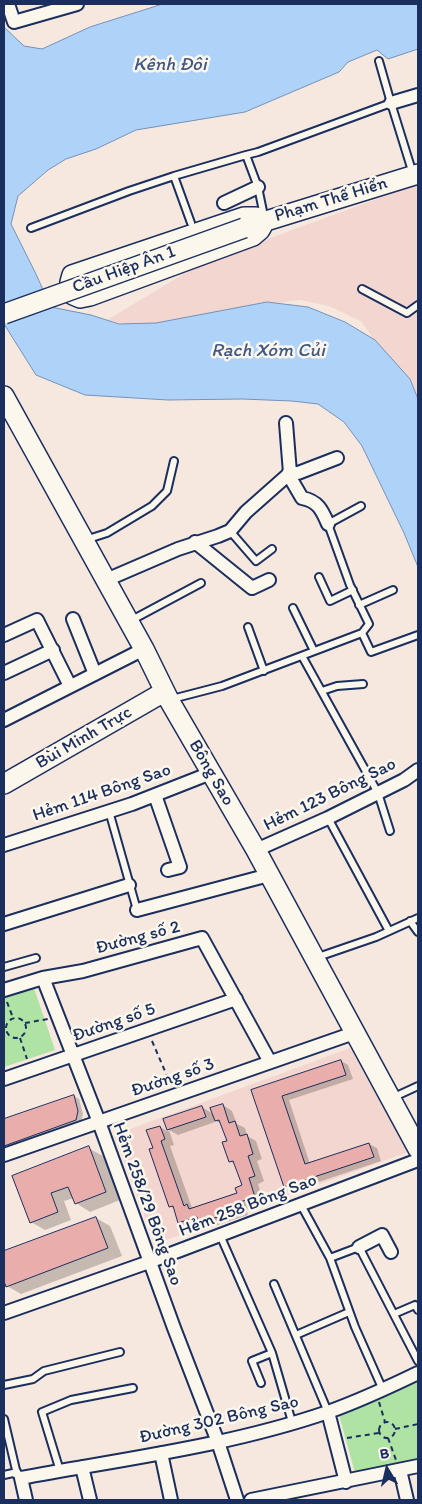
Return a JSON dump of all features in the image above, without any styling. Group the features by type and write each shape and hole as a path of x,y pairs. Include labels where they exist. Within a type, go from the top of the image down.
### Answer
{"street":[{"path":"8,4 14,22 77,4"},
{"path":"391,103 418,94"},
{"name":"Phạm Thế Hiển","path":"244,228 416,174"},
{"path":"224,203 258,187"},
{"path":"244,217 256,217 265,221 260,230 253,236 90,296 80,298 73,295 70,282 72,275 83,270 244,217"},
{"name":"Cầu Hiệp Ân 1","path":"4,314 244,228"},
{"name":"Bông Sao","path":"4,399 144,649 167,696 256,850 418,1148"},
{"path":"286,423 289,474 302,498 316,502 328,524"},
{"path":"106,580 195,542 230,531 246,512 289,474 298,473 337,458"},
{"path":"195,542 252,588 269,580"},
{"path":"73,619 96,674"},
{"path":"4,635 37,620 70,686"},
{"path":"4,720 144,649"},
{"path":"4,672 53,650"},
{"name":"Bùi Minh Trực","path":"4,784 167,696"},
{"name":"Hẻm 123 Bông Sao","path":"256,850 328,818 404,780 418,770"},
{"name":"Hẻm 114 Bông Sao","path":"4,845 155,795 211,773"},
{"path":"155,795 180,867 168,870"},
{"path":"137,910 269,875"},
{"path":"4,924 130,885"},
{"name":"Đường số 2","path":"5,996 43,978 83,971 202,938 270,1062"},
{"name":"Hẻm 258/29 Bông Sao","path":"43,978 99,1122 218,1442 237,1500"},
{"name":"Đường số 5","path":"4,1079 236,999"},
{"name":"Đường số 3","path":"4,1155 354,1033"},
{"name":"Hẻm 258 Bông Sao","path":"4,1314 150,1262 418,1160"},
{"path":"359,1247 382,1235 391,1252"},
{"name":"Đường 302 Bông Sao","path":"21,1478 218,1442 328,1412 418,1373"},
{"path":"328,1412 346,1482"},
{"path":"161,1453 171,1500"},
{"path":"251,1500 418,1466"},
{"path":"82,1467 90,1500"},
{"path":"400,1470 407,1500"},
{"path":"21,1478 26,1500"}],"lane":[{"path":"379,60 391,103 416,174"},
{"path":"31,228 129,191 258,152 391,103"},
{"path":"246,155 258,187 265,221"},
{"path":"174,176 191,223"},
{"path":"362,290 407,313 418,305"},
{"path":"84,541 107,533 152,506 167,491 174,461"},
{"path":"167,696 222,686 362,633 368,624 328,524 361,506"},
{"path":"230,531 256,561 272,549"},
{"path":"319,577 330,601 353,590"},
{"path":"129,622 201,583"},
{"path":"359,605 393,590"},
{"path":"293,608 314,651"},
{"path":"248,627 264,671"},
{"path":"362,633 371,652 418,635"},
{"path":"302,656 378,793 390,831"},
{"path":"322,691 337,686 363,684"},
{"path":"109,811 137,910"},
{"path":"328,818 389,931"},
{"path":"314,959 418,918"},
{"path":"410,921 418,932"},
{"path":"4,967 36,958"},
{"path":"390,1098 418,1086"},
{"path":"301,1205 330,1258 380,1391"},
{"path":"220,1235 272,1353 292,1422"},
{"path":"330,1258 359,1247 418,1360"},
{"path":"274,1284 328,1412"},
{"path":"394,1314 415,1305 418,1310"},
{"path":"296,1335 349,1312"},
{"path":"410,1345 418,1340"},
{"path":"4,1385 33,1378 44,1371 120,1352"},
{"path":"261,1383 252,1361 272,1353"},
{"path":"60,1471 42,1412 71,1400 133,1388"},
{"path":"4,1419 16,1470 21,1478"},
{"path":"4,1475 12,1473 21,1478"}],"path":[{"path":"5,996 13,1018"},
{"path":"25,1023 58,1016"},
{"path":"13,1018 20,1019 25,1023 27,1027 25,1033 20,1038 13,1038 5,1032 8,1022 13,1018"},
{"path":"147,1030 176,1095"},
{"path":"20,1038 31,1070"},
{"path":"380,1391 385,1422"},
{"path":"379,1433 380,1424 385,1422 390,1422 395,1428"},
{"path":"395,1428 418,1424"},
{"path":"379,1433 382,1437 388,1438 393,1436 395,1428"},
{"path":"335,1440 379,1433"},
{"path":"388,1438 400,1470"}],"shaded area":[{"path":"418,184 418,409 362,322 329,306 300,300 260,305 156,331 107,320 210,260"},
{"path":"350,1048 408,1152 155,1244 114,1135"}],"green space":[{"path":"33,985 55,1050 4,1067 4,995"},
{"path":"418,1379 418,1458 355,1473 338,1411"}],"water":[{"path":"163,4 418,4 418,49 388,59 377,50 348,62 339,72 245,112 136,130 96,149 66,159 48,170 18,196 11,224 51,307 91,315 119,324 156,323 267,302 308,307 345,322 375,340 410,379 418,399 418,567 404,533 362,446 344,422 318,404 242,399 168,400 85,395 36,375 4,324 4,27 24,46 42,49 90,27"}],"building":[{"path":"341,1060 346,1075 282,1096 305,1164 369,1143 374,1157 284,1187 251,1090"},
{"path":"74,1095 78,1111 76,1120 4,1146 4,1119"},
{"path":"223,1104 229,1123 235,1121 240,1136 247,1134 253,1154 248,1156 255,1176 249,1178 255,1197 237,1203 239,1210 199,1223 197,1217 178,1223 173,1206 169,1207 149,1149 153,1148 146,1130 160,1126 165,1139 161,1141 184,1206 187,1204 189,1209 237,1193 235,1188 242,1185 233,1161 229,1162 222,1142 227,1141 219,1120 215,1121 210,1108"},
{"path":"202,1106 206,1117 167,1130 163,1119"},
{"path":"89,1146 106,1192 75,1204 68,1187 51,1193 58,1212 30,1223 12,1176"},
{"path":"96,1217 108,1248 6,1287 4,1281 4,1251"}],"water label":[{"name":"Kênh Đôi","path":"170,65"},
{"name":"Rạch Xóm Củi","path":"268,351"}]}
